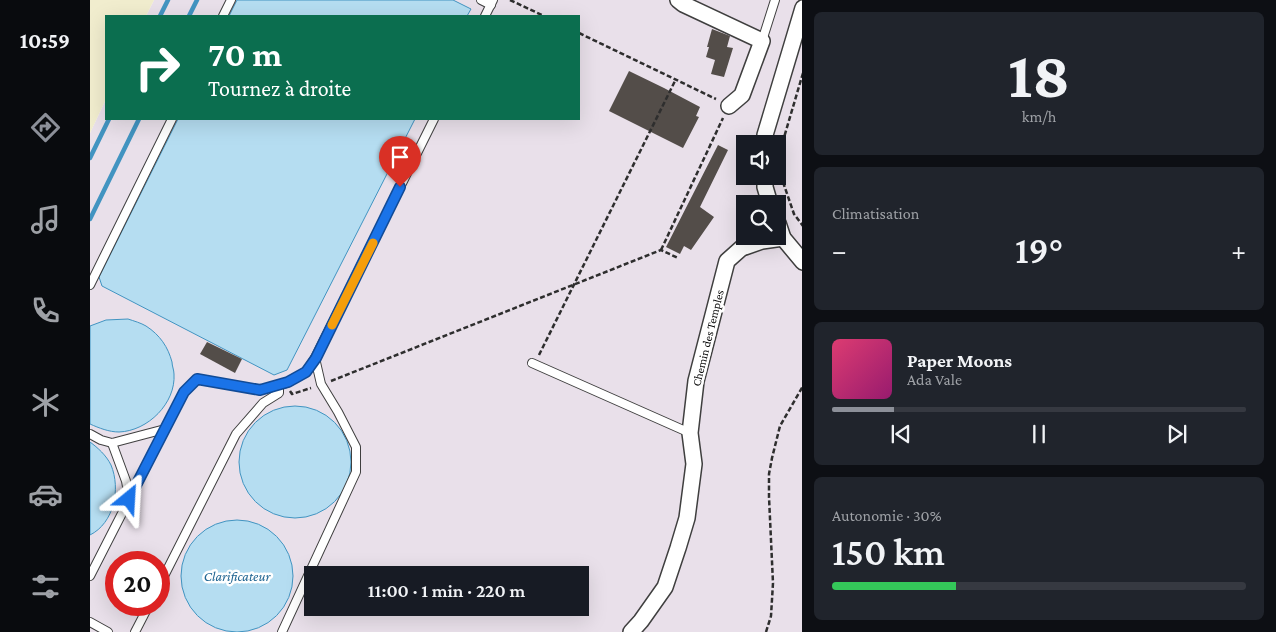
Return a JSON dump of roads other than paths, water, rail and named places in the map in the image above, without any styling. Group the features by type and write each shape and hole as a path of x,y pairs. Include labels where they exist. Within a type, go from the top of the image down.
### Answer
{"street":[{"path":"678,0 682,4 762,41 742,95 729,106"},
{"path":"765,135 802,8"},
{"path":"786,242 802,262"},
{"name":"Chemin des Temples","path":"631,632 641,622 665,587 678,548 687,518 694,464 690,433 696,381 727,261 744,247 750,245"}],"lane":[{"path":"224,15 231,0"},
{"path":"481,0 492,2 486,15"},
{"path":"762,41 775,0"},
{"path":"90,285 172,120"},
{"path":"90,576 184,392 197,379 260,390 288,382 306,372 316,358 434,120"},
{"path":"282,632 356,472 356,447 321,384 316,358"},
{"path":"533,364 690,433"},
{"path":"170,564 236,434 263,402 279,393 279,385"},
{"path":"90,434 112,443 165,429"},
{"path":"112,443 126,481 129,499"},
{"path":"136,632 144,616"},
{"path":"90,622 108,632"}],"water":[{"path":"237,0 453,0 471,9 468,15 230,15"},
{"path":"178,120 414,120 287,370 274,375 102,286 99,277"},
{"path":"128,319 146,326 163,342 172,362 174,372 173,385 165,405 150,421 140,427 115,432 90,424 90,326 106,320"},
{"path":"295,406 316,410 335,422 347,441 351,462 347,483 335,502 316,514 295,518 274,514 255,502 243,483 239,462 243,441 255,422 274,410"},
{"path":"90,442 102,452 111,465 114,474 115,495 110,514 105,522 90,535"},
{"name":"Clarificateur","path":"237,520 258,524 277,536 289,555 293,576 289,597 277,616 258,628 237,632 216,628 197,616 185,597 181,576 185,555 197,536 216,524"}],"waterway":[{"path":"160,15 168,0"},
{"path":"190,15 197,0"},
{"path":"90,158 109,120"},
{"path":"90,219 139,120"}]}
